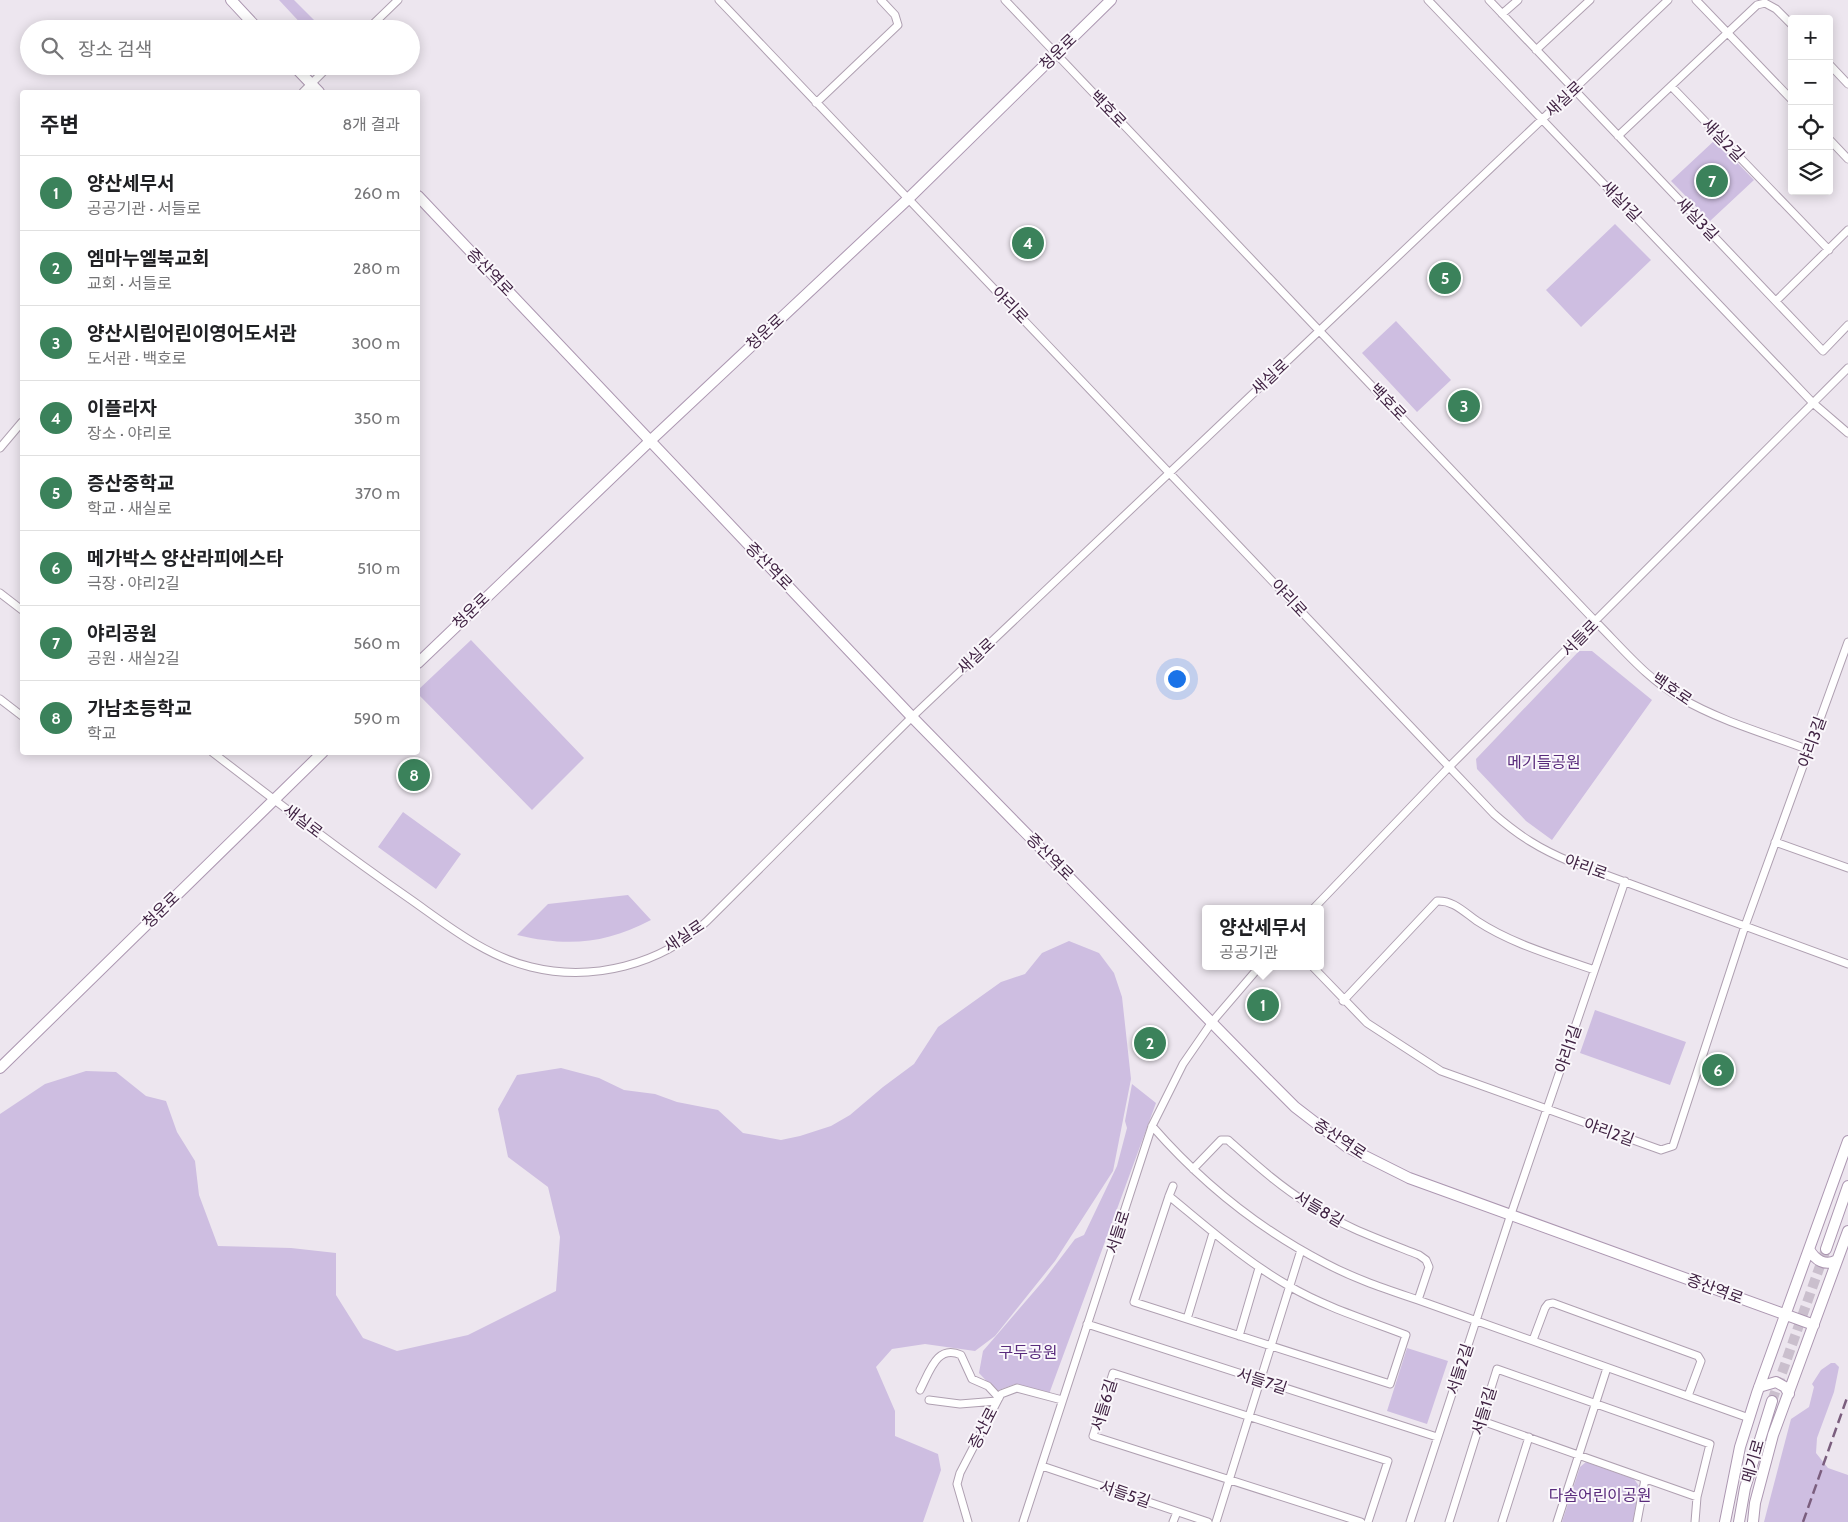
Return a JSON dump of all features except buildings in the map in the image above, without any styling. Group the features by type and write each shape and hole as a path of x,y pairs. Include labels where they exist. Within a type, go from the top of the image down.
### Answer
{"street":[{"path":"231,0 250,20"},
{"path":"377,20 398,0"},
{"name":"야리로","path":"719,0 1449,767 1494,814 1518,835 1539,848 1848,964"},
{"path":"816,103 898,25 895,15 880,0"},
{"name":"백호로","path":"1004,0 1596,622 1654,679 1680,698 1808,750"},
{"name":"청운로","path":"420,660 908,199 1111,0"},
{"name":"새실1길","path":"1428,0 1813,403 1848,433"},
{"name":"새실3길","path":"1489,0 1823,351 1848,325"},
{"path":"1502,14 1518,0"},
{"path":"1536,50 1590,0"},
{"name":"새실로","path":"216,755 375,875 489,952 530,967 570,973 610,970 650,958 692,934 912,717 1668,0"},
{"path":"1696,0 1788,96"},
{"path":"1618,136 1757,5 1765,3 1776,9 1788,21"},
{"path":"1833,68 1848,84"},
{"path":"302,75 317,90"},
{"path":"305,90 320,75"},
{"name":"새실2길","path":"1672,86 1828,250"},
{"path":"1833,143 1848,158"},
{"name":"증산역로","path":"420,198 912,717 1295,1107 1347,1147 1408,1178 1510,1217 1814,1325"},
{"path":"1776,302 1848,230"},
{"name":"서들로","path":"1317,905 1449,767 1848,368"},
{"path":"0,448 20,424"},
{"path":"0,593 20,608"},
{"name":"야리3길","path":"1745,926 1848,642"},
{"path":"0,699 20,714"},
{"name":"청운로","path":"0,1068 320,755"},
{"path":"1775,842 1848,868"},
{"name":"야리1길","path":"1510,1217 1625,881"},
{"path":"1343,1000 1437,901 1448,900 1486,927 1510,939 1594,970"},
{"name":"야리2길","path":"1316,970 1343,1000 1373,1027 1441,1071 1661,1150 1673,1146 1745,926"},
{"name":"서들로","path":"1023,1522 1152,1126 1184,1064 1212,1022 1257,970"},
{"path":"1152,1126 1193,1169 1267,1230 1301,1250 1359,1279 1749,1418"},
{"name":"서들8길","path":"1193,1169 1221,1140 1228,1140 1275,1181 1307,1204 1346,1225 1419,1254 1426,1260 1429,1267 1418,1300"},
{"path":"1725,1522 1740,1447 1759,1387 1848,1141"},
{"path":"1169,1196 1259,1268 1289,1286 1319,1301 1406,1335 1390,1384 1134,1302 1172,1186"},
{"path":"1826,1249 1848,1186"},
{"name":"서들2길","path":"1410,1522 1510,1217"},
{"path":"1753,1522 1765,1463 1848,1231"},
{"path":"1187,1319 1213,1233"},
{"path":"1810,1249 1814,1257 1821,1262 1832,1263 1837,1260"},
{"path":"1216,1522 1301,1250"},
{"path":"1239,1336 1259,1268"},
{"path":"1533,1340 1545,1308 1548,1304 1553,1303 1698,1356 1701,1361 1688,1396"},
{"name":"서들7길","path":"1087,1324 1438,1438"},
{"path":"920,1390 936,1361 946,1351 952,1351 962,1355 972,1379 988,1386 998,1399"},
{"path":"1557,1522 1594,1403 1607,1368"},
{"name":"서들1길","path":"1449,1522 1497,1369 1710,1444 1697,1497 1695,1522"},
{"name":"서들6길","path":"1361,1522 1092,1436 1113,1373 1388,1461 1368,1522"},
{"path":"1759,1387 1776,1382 1785,1387 1789,1394"},
{"name":"증산로","path":"968,1522 957,1484 960,1473 998,1399 1006,1391 1017,1388 1062,1400"},
{"path":"928,1400 960,1404 998,1399"},
{"name":"메기로","path":"1739,1522 1745,1488 1772,1402"},
{"path":"1482,1421 1697,1497"},
{"path":"1502,1522 1529,1438"},
{"name":"서들5길","path":"1042,1466 1208,1522"},
{"path":"1637,1522 1645,1479"},
{"path":"1173,1522 1177,1512"}],"green space":[{"path":"279,0 294,0 314,20 298,20"},
{"path":"1715,140 1754,180 1710,221 1671,181"},
{"path":"1615,224 1651,260 1581,327 1546,290"},
{"path":"1396,321 1451,380 1417,412 1362,353"},
{"path":"471,640 584,758 532,810 420,696 420,688"},
{"name":"메기들공원","path":"1579,651 1592,651 1652,700 1552,840 1526,821 1477,769 1476,759"},
{"path":"403,812 461,854 436,889 378,847"},
{"path":"628,895 651,920 618,934 586,941 553,941 517,935 548,904"},
{"path":"1069,941 1099,953 1114,973 1122,997 1131,1079 1113,1171 1055,1261 995,1336 975,1351 925,1344 892,1349 876,1367 895,1411 895,1436 938,1454 941,1470 923,1522 0,1522 0,1114 45,1084 86,1071 116,1072 146,1096 166,1101 177,1132 195,1161 199,1195 218,1246 291,1248 336,1253 336,1295 363,1338 397,1351 468,1335 556,1291 560,1237 548,1187 508,1157 498,1109 517,1075 561,1068 599,1078 624,1090 655,1094 677,1102 718,1110 743,1133 781,1140 800,1136 831,1126 850,1115 914,1064 938,1027 1001,982 1025,974 1042,953"},
{"path":"1595,1010 1686,1042 1670,1085 1580,1053"},
{"name":"구두공원","path":"1132,1084 1156,1103 1049,1394 1015,1384 996,1391 979,1373 983,1351 1044,1280 1075,1239 1084,1235 1117,1166 1127,1128 1125,1121"},
{"path":"1407,1348 1448,1361 1427,1424 1387,1411"},
{"path":"1831,1363 1835,1363 1839,1367 1834,1392 1817,1438 1816,1453 1828,1468 1848,1475 1848,1522 1764,1522 1791,1419 1809,1407 1814,1387 1812,1384 1821,1370"},
{"name":"다솜어린이공원","path":"1586,1462 1634,1479 1639,1486 1633,1522 1562,1522 1580,1467"}],"tunnel":[{"path":"1772,1401 1826,1249"}],"railway":[{"path":"1803,1522 1848,1395"}],"place":[{"name":"야리공원","path":"1712,181"},
{"name":"이플라자","path":"1028,243"},
{"name":"증산중학교","path":"1445,278"},
{"name":"양산시립어린이영어도서관","path":"1464,406"},
{"name":"가남초등학교","path":"414,775"},
{"name":"양산세무서","path":"1263,1005"},
{"name":"엠마누엘북교회","path":"1150,1043"},
{"name":"메가박스 양산라피에스타","path":"1718,1070"}]}
